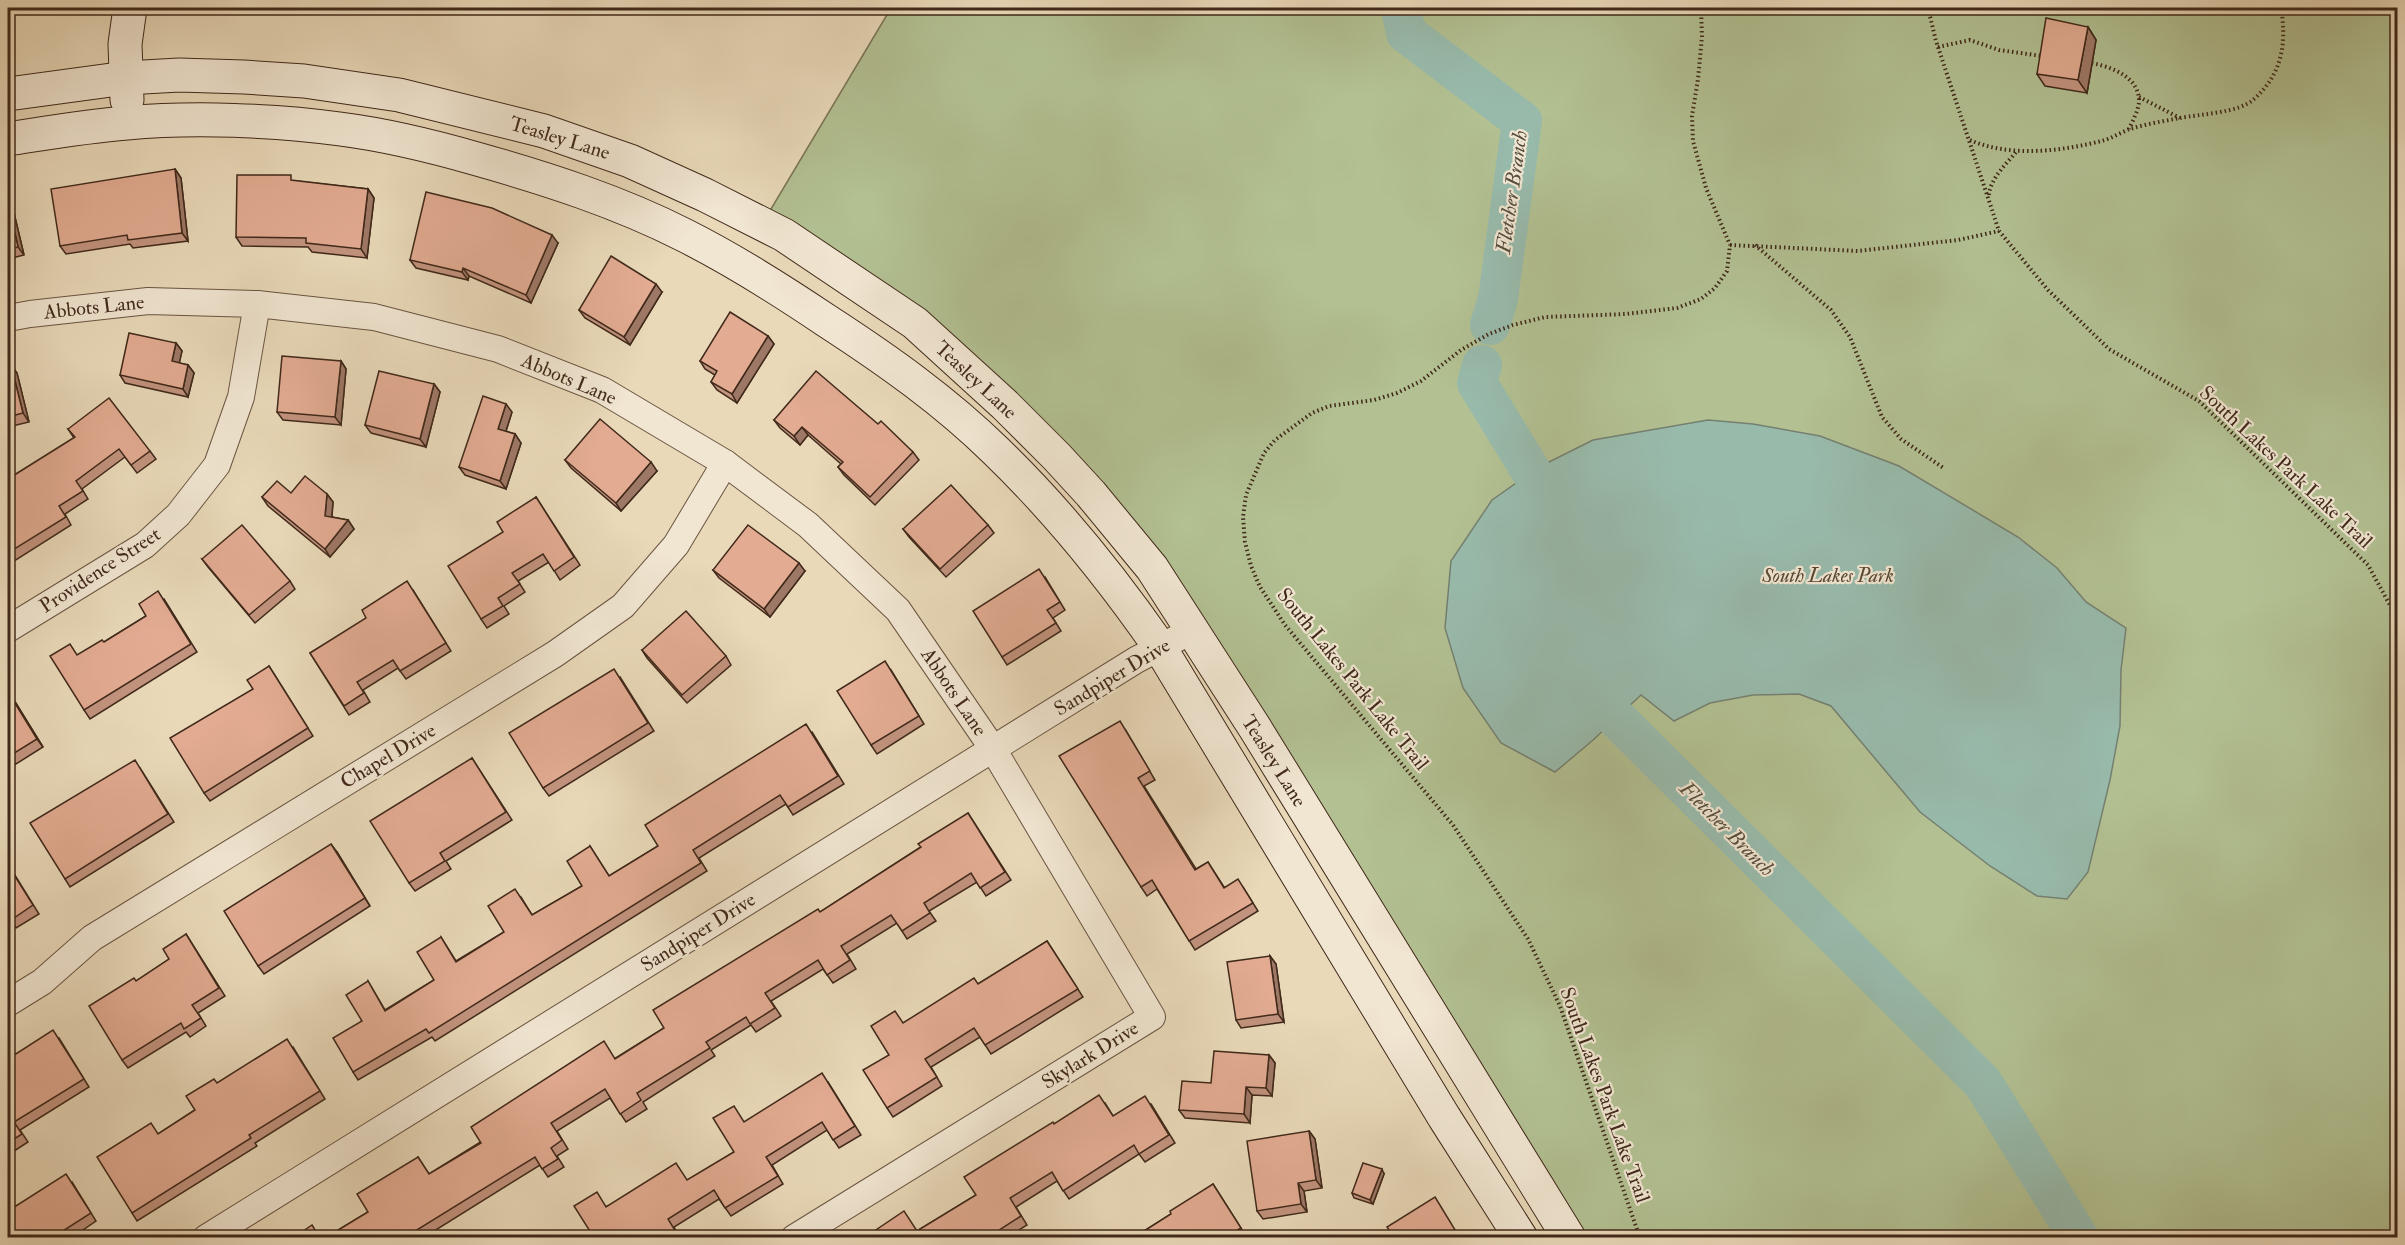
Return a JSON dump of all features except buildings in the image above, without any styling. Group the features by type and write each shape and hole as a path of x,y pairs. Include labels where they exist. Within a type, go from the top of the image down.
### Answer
{"main road":[{"path":"128,123 125,44 130,8"},
{"name":"Teasley Lane","path":"8,94 126,78 176,75 304,81 399,95 544,131 593,147 694,190 777,232 871,291 915,323 1005,405 1091,494 1152,568 1193,630 1569,1238"},
{"name":"Teasley Lane","path":"8,139 128,123 257,122 339,128 415,142 532,174 609,202 683,234 756,274 893,364 929,392 996,452 1075,536 1159,646 1444,1117 1521,1238"}],"street":[{"name":"Abbots Lane","path":"8,318 148,301 257,304 374,317 498,349 602,390 725,463 808,525 898,610 993,749"},
{"name":"Providence Street","path":"8,629 145,545 178,515 217,465 241,397 257,304"},
{"name":"Chapel Drive","path":"8,1003 42,982 92,938 544,661 622,606 676,545 725,463"},
{"name":"Sandpiper Drive","path":"206,1238 1159,646 1193,630"},
{"name":"Skylark Drive","path":"794,1238 1152,1017 993,749"}],"path":[{"path":"1701,8 1702,37 1692,116 1693,141 1706,188 1730,246 1755,245 1858,251 1958,240 1999,231"},
{"name":"South Lakes Park Lake Trail","path":"1928,8 1938,47 1999,231 2048,290 2109,349 2199,401 2368,565 2397,618 2397,625"},
{"path":"1970,139 1985,147 2017,151 2053,149 2104,140 2129,129 2218,113 2253,101 2275,76 2284,45 2281,8"},
{"path":"1938,47 1970,40 1999,50 2046,56"},
{"path":"2092,63 2120,72 2136,90 2139,98 2129,129"},
{"path":"2139,98 2181,118"},
{"path":"1989,197 1989,189 2017,151"},
{"path":"1755,245 1831,310 1850,337 1882,417 1901,439 1945,469"},
{"name":"South Lakes Park Lake Trail","path":"1640,1238 1560,1006 1528,939 1481,865 1447,818 1285,625 1260,587 1251,566 1245,542 1243,517 1246,495 1264,453 1275,440 1312,413 1329,406 1374,400 1398,393 1421,381 1461,350 1489,334 1513,325 1545,317 1657,311 1677,308 1701,299 1715,288 1727,272 1730,246"}],"green space":[{"name":"South Lakes Park","path":"891,8 2397,8 2397,1237 1573,1237 1193,630 915,323 762,224"}],"shaded area":[{"path":"1708,420 1753,424 1820,436 1899,466 2018,537 2057,568 2086,602 2126,628 2121,670 2120,726 2110,780 2088,872 2067,899 2037,896 1990,866 1920,812 1831,706 1799,694 1753,695 1710,703 1674,721 1641,695 1555,772 1501,743 1463,688 1445,628 1451,561 1492,500 1539,467 1593,440"}],"waterway":[{"name":"Fletcher Branch","path":"1401,8 1406,33 1522,121 1498,299 1490,325"},
{"name":"Fletcher Branch","path":"1482,365 1477,383 1537,481 1549,523"},
{"name":"Fletcher Branch","path":"1590,671 1599,701 1983,1083 2079,1238"}]}
